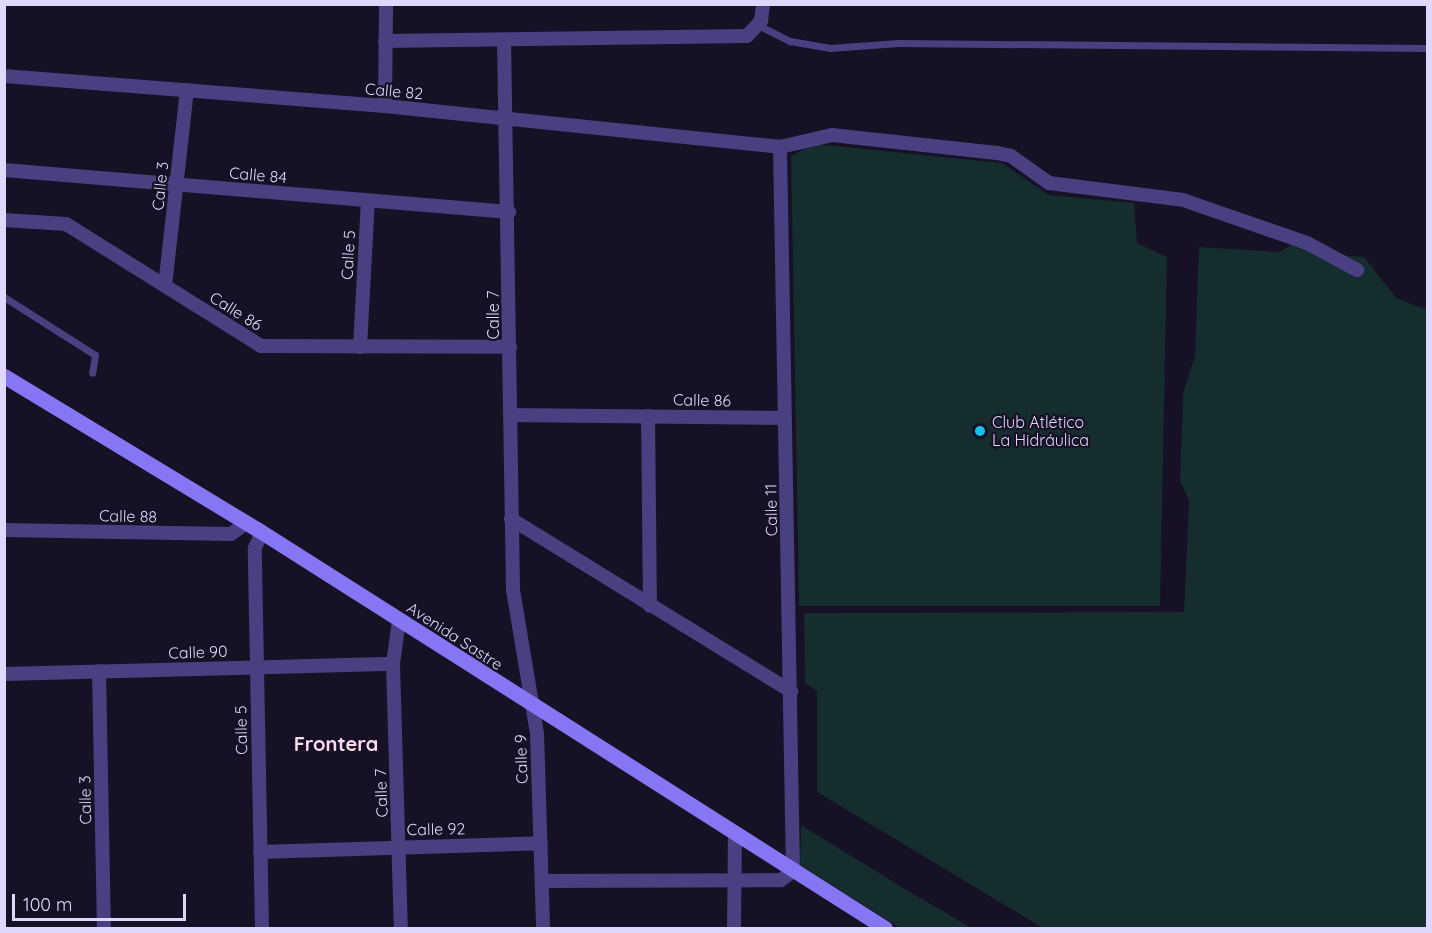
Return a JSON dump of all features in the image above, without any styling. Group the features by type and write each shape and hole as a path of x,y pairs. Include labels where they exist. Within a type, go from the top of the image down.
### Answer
{"street":[{"path":"385,106 386,4"},
{"path":"385,41 747,36 762,14"},
{"name":"Calle 7","path":"504,41 509,212 513,590"},
{"name":"Calle 82","path":"4,76 385,106 780,147 832,135 1004,154 1049,183 1183,200 1307,243 1357,270"},
{"name":"Calle 3","path":"165,286 187,90"},
{"name":"Calle 11","path":"780,147 794,871"},
{"name":"Calle 84","path":"4,170 509,212"},
{"name":"Calle 5","path":"360,347 368,201"},
{"name":"Calle 86","path":"4,220 66,224 261,346 510,347"},
{"name":"Avenida Sastre","path":"4,376 262,532 535,710 885,928"},
{"name":"Calle 86","path":"510,415 785,418"},
{"path":"648,416 650,606"},
{"path":"511,519 791,691"},
{"name":"Calle 88","path":"4,530 231,534 246,522"},
{"name":"Calle 5","path":"262,532 255,548 262,928"},
{"name":"Calle 9","path":"513,590 535,710 543,928"},
{"name":"Calle 7","path":"399,620 393,664 401,928"},
{"name":"Calle 90","path":"4,674 393,664"},
{"name":"Calle 3","path":"99,671 104,928"},
{"path":"734,928 735,834"},
{"name":"Calle 92","path":"260,852 541,843"},
{"path":"542,881 781,880 794,871"}],"lane":[{"path":"762,14 790,41 830,48 898,43 1428,48"},
{"path":"4,297 95,355 92,373"}],"green space":[{"name":"Club Atlético La Hidráulica","path":"815,144 1002,163 1049,195 1134,203 1137,243 1167,257 1160,606 799,606 791,156"},
{"path":"1294,243 1316,254 1364,257 1396,298 1427,310 1427,928 1043,928 817,792 817,691 805,683 804,613 1184,612 1189,500 1180,481 1183,393 1195,356 1199,247 1280,252"},
{"path":"801,825 972,928 900,928 800,865"}],"place":[{"name":"Club Atlético La Hidráulica","path":"980,431"}],"district":[{"name":"Frontera","path":"336,743"}]}
